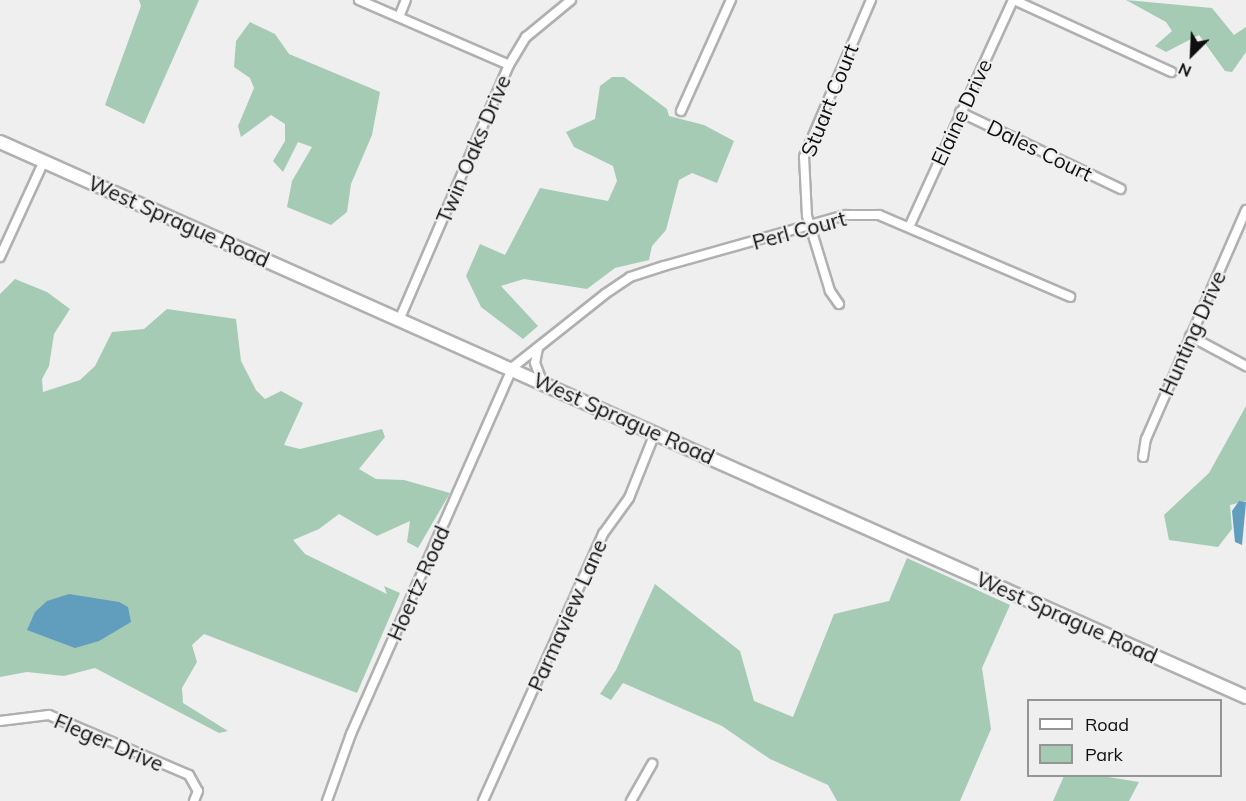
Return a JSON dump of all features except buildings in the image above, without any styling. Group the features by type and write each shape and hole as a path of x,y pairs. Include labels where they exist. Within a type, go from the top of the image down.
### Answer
{"street":[{"path":"359,0 509,65"},
{"path":"399,17 406,0"},
{"name":"Twin Oaks Drive","path":"400,318 509,65 526,37 571,0"},
{"path":"681,111 731,0"},
{"name":"Stuart Court","path":"839,304 809,226 802,184 804,158 871,0"},
{"path":"1014,0 1171,72"},
{"name":"Elaine Drive","path":"910,225 960,112 1014,0"},
{"name":"Dales Court","path":"960,112 1121,189"},
{"name":"West Sprague Road","path":"0,142 513,368 1246,697"},
{"path":"0,257 44,161"},
{"name":"Hunting Drive","path":"1143,457 1146,439 1246,210"},
{"name":"Perl Court","path":"513,368 630,278 846,215 879,215 910,225 1070,297"},
{"path":"1190,336 1246,366"},
{"path":"538,347 535,363 542,381"},
{"name":"Hoertz Road","path":"327,801 351,734 513,368"},
{"name":"Parmaview Lane","path":"483,801 603,534 629,498 655,433"},
{"name":"Fleger Drive","path":"0,721 49,715 189,775 198,791 194,801"},
{"path":"631,801 652,764"}],"green space":[{"path":"139,0 199,0 144,124 105,105 141,6"},
{"path":"1126,0 1212,8 1234,35 1246,27 1246,52 1232,72 1225,71 1199,35 1166,52 1155,46 1172,31 1166,22"},
{"path":"250,22 275,34 289,54 380,92 372,135 351,184 347,212 331,225 287,207 292,181 312,147 298,142 283,172 273,161 285,141 285,124 271,115 241,137 238,126 254,88 250,78 234,67 236,41"},
{"path":"612,77 624,77 667,109 669,116 704,125 734,141 717,183 692,173 679,180 666,230 652,246 649,260 615,268 587,289 524,279 501,286 538,326 523,339 481,307 466,276 480,244 505,255 540,188 608,201 617,181 613,166 574,147 566,132 595,119 600,86"},
{"path":"15,279 47,292 70,309 54,334 49,366 42,379 43,392 80,380 95,366 112,332 144,329 167,309 236,319 241,361 256,390 265,399 281,391 303,403 284,445 300,449 382,429 385,437 359,469 376,479 404,480 450,493 418,548 407,542 410,521 377,536 339,514 319,529 293,540 305,554 387,594 384,586 400,593 357,693 204,634 192,645 197,662 182,688 183,703 228,731 219,733 95,668 64,676 27,672 0,677 0,294"},
{"path":"1246,406 1246,501 1230,505 1232,529 1218,547 1169,540 1164,515 1209,473"},
{"path":"907,558 1010,605 982,668 991,729 960,801 837,801 828,785 770,759 722,726 623,683 611,700 600,694 616,670 655,584 740,651 754,701 793,717 834,614 889,601"},
{"path":"1064,777 1108,777 1139,782 1129,801 1053,801"}],"water":[{"path":"1239,501 1246,502 1242,545 1235,542 1232,511"},
{"path":"69,594 119,602 128,607 131,622 99,641 75,648 27,630 35,612 47,601"}]}
